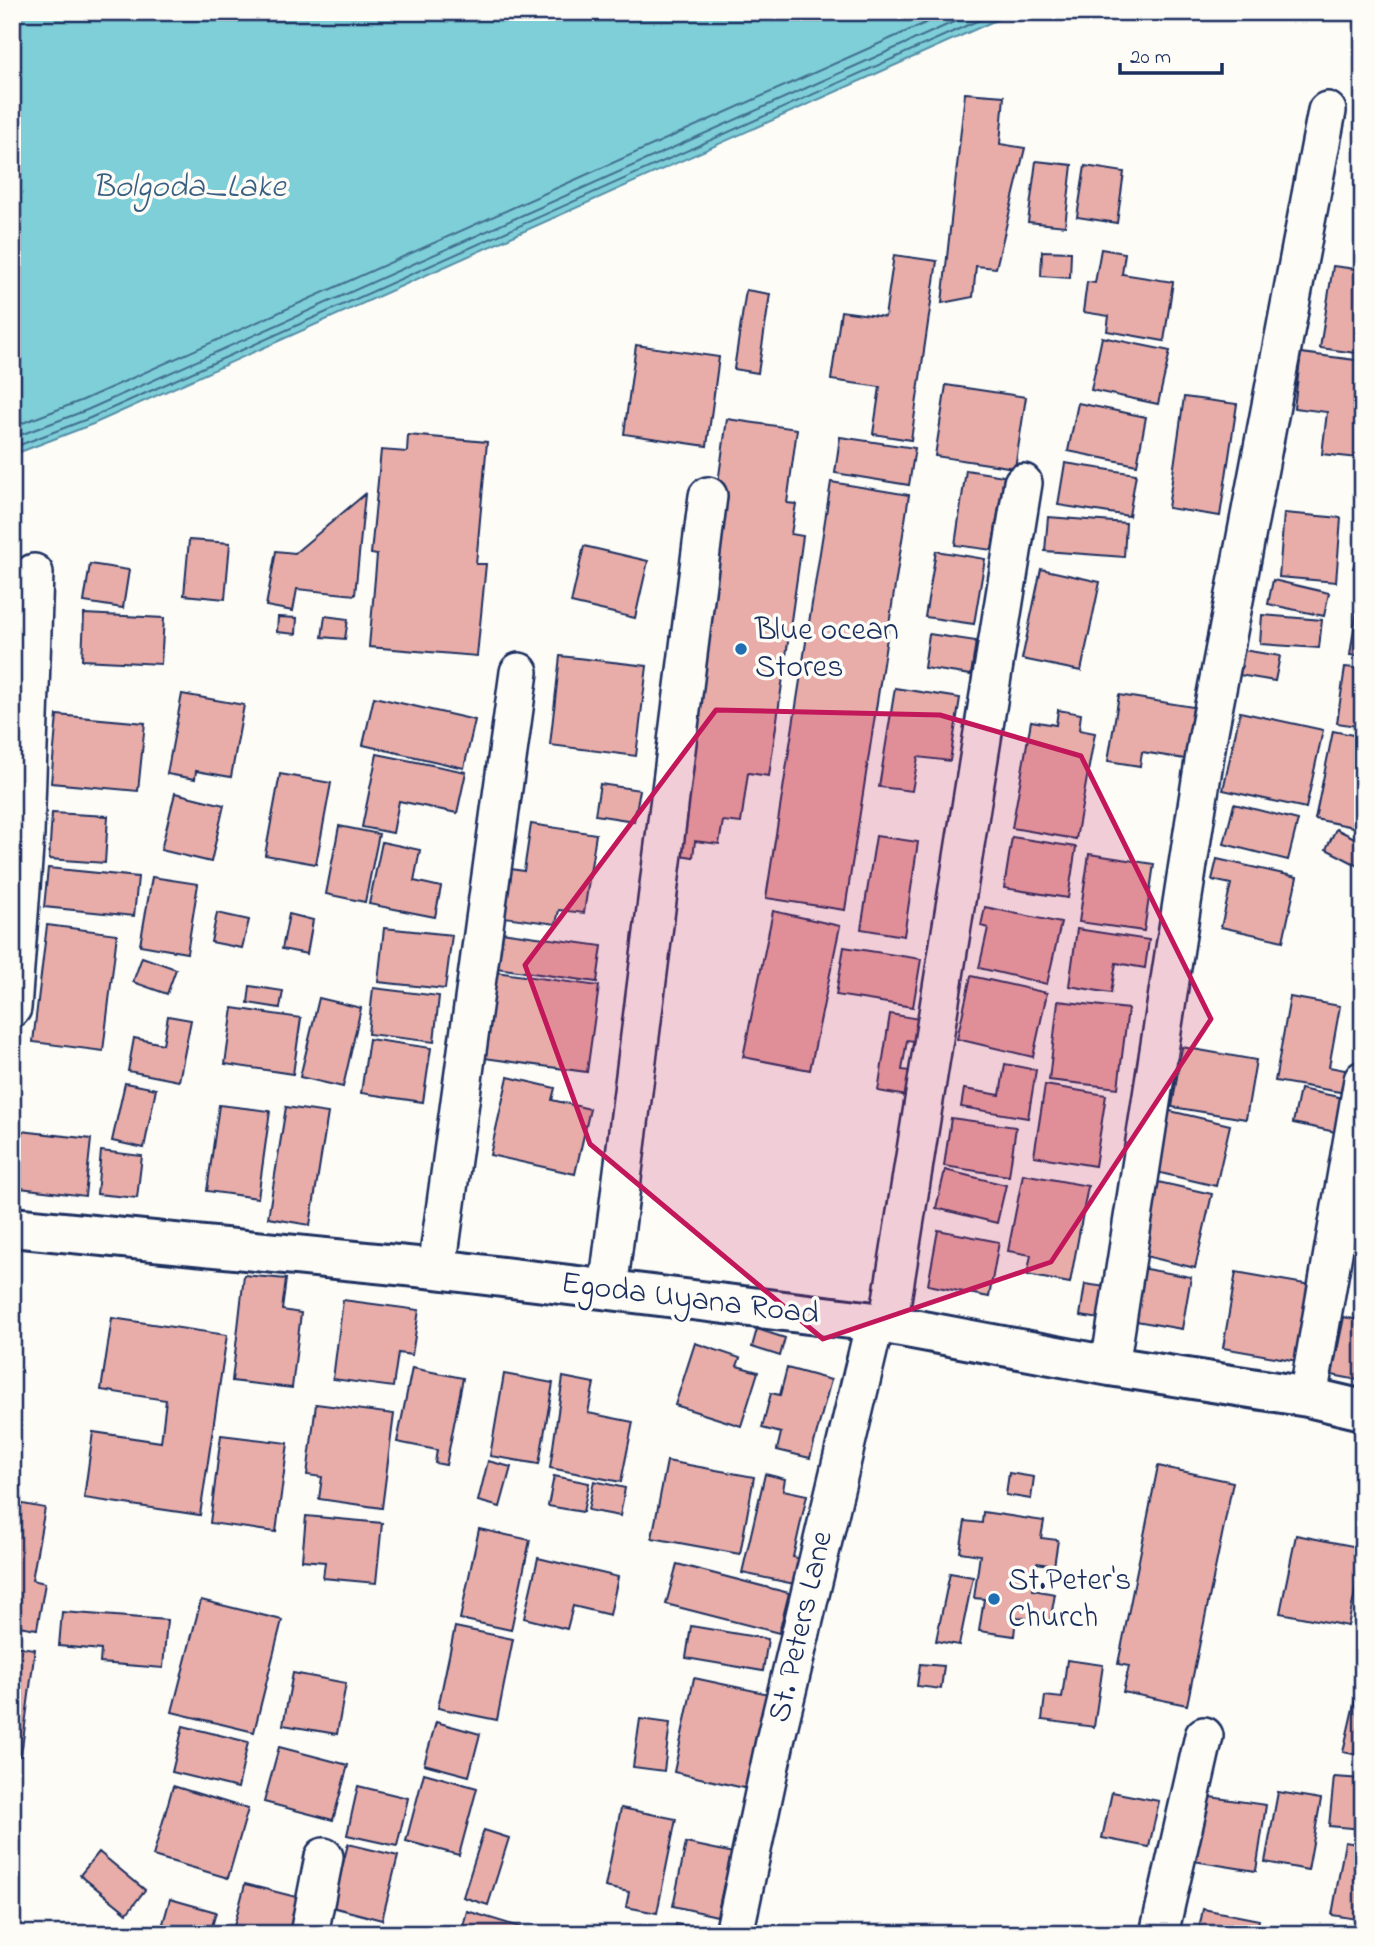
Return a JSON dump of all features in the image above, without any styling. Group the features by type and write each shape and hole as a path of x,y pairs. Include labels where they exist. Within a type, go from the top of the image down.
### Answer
{"main road":[{"name":"Egoda Uyana Road","path":"12,1227 437,1269 882,1324 1110,1366 1308,1397 1363,1410"}],"street":[{"path":"1110,1366 1207,742 1327,111"},
{"name":"St. Peters Lane","path":"734,1934 776,1737 882,1324 1023,483"},
{"path":"608,1290 708,496"},
{"path":"12,1008 25,834 34,573"},
{"path":"437,1269 519,672"},
{"path":"1308,1397 1363,1080"},
{"path":"1159,1934 1204,1736"},
{"path":"309,1934 324,1857"}],"highlighted area":[{"path":"716,710 940,715 1081,756 1211,1019 1051,1262 823,1339 590,1144 525,965"}],"water":[{"name":"Bolgoda_Lake","path":"12,12 1014,12 93,424 12,455"}],"building":[{"path":"965,93 1004,96 1000,144 1025,148 996,268 976,266 973,297 942,303"},
{"path":"1036,161 1072,165 1065,226 1028,222"},
{"path":"1085,166 1124,172 1117,223 1077,217"},
{"path":"1101,249 1125,253 1122,274 1173,282 1164,341 1107,331 1109,316 1083,312 1087,282 1095,283"},
{"path":"1042,251 1071,252 1070,278 1041,276"},
{"path":"894,255 937,261 911,440 873,434 880,387 831,380 841,311 885,317"},
{"path":"1333,266 1363,270 1363,354 1320,348"},
{"path":"746,290 770,294 758,373 734,369"},
{"path":"1102,337 1170,351 1158,404 1091,390"},
{"path":"636,345 719,357 707,446 624,434"},
{"path":"1301,353 1363,361 1363,421 1358,458 1322,454 1327,412 1294,408"},
{"path":"946,385 1026,397 1015,468 935,456"},
{"path":"1184,397 1237,404 1220,516 1168,508"},
{"path":"1078,403 1146,417 1137,465 1068,451"},
{"name":"Blue ocean Stores","path":"727,419 797,429 787,503 796,504 791,534 803,536 769,776 748,773 741,823 723,821 719,844 695,841 693,857 666,853"},
{"path":"408,435 487,442 476,564 486,564 477,656 369,647 377,555 371,554 381,450 407,452"},
{"path":"840,437 915,448 909,485 835,473"},
{"path":"1065,463 1136,474 1129,516 1058,505"},
{"path":"966,470 1004,476 992,550 955,545"},
{"path":"831,482 909,495 845,910 766,898"},
{"path":"365,494 355,595 297,589 293,611 266,606 276,551 295,553"},
{"path":"1284,513 1341,518 1336,582 1279,577"},
{"path":"1048,517 1126,523 1124,557 1045,551"},
{"path":"1363,539 1363,571 1353,568"},
{"path":"189,540 230,543 225,599 184,595"},
{"path":"584,546 648,561 635,618 571,603"},
{"path":"936,551 985,559 974,624 925,617"},
{"path":"90,564 129,570 123,608 84,602"},
{"path":"1041,569 1100,582 1081,671 1022,659"},
{"path":"1273,580 1329,593 1324,616 1268,604"},
{"path":"1357,608 1363,609 1363,656 1350,655"},
{"path":"12,613 16,613 12,656"},
{"path":"84,614 164,618 161,664 82,660"},
{"path":"1262,615 1322,620 1319,648 1260,644"},
{"path":"325,616 348,619 345,639 322,637"},
{"path":"278,617 297,618 296,634 277,632"},
{"path":"929,634 976,641 971,675 924,668"},
{"path":"1243,650 1280,656 1275,681 1239,675"},
{"path":"560,656 647,666 636,756 550,745"},
{"path":"1345,667 1363,669 1363,727 1337,723"},
{"path":"895,688 960,698 950,761 918,757 912,791 879,787"},
{"path":"182,694 244,705 231,777 196,771 195,779 167,774"},
{"path":"1119,695 1193,707 1185,759 1142,752 1140,766 1108,761"},
{"path":"374,697 475,720 464,768 363,745"},
{"path":"1058,710 1081,714 1079,730 1095,733 1076,839 1012,828 1031,721 1056,725"},
{"path":"1240,712 1323,730 1306,808 1223,790"},
{"path":"57,715 145,723 138,791 51,783"},
{"path":"1333,731 1363,737 1363,829 1315,819"},
{"path":"377,754 466,772 457,813 399,801 393,833 362,827"},
{"path":"280,774 331,783 316,864 265,855"},
{"path":"600,784 640,790 634,821 595,815"},
{"path":"175,793 224,805 211,862 161,850"},
{"path":"1234,804 1298,820 1288,860 1224,844"},
{"path":"52,813 108,816 105,863 49,859"},
{"path":"531,824 596,834 584,913 559,910 556,924 504,917 511,869 524,871"},
{"path":"339,826 379,834 365,902 326,894"},
{"path":"1336,829 1363,842 1363,868 1326,849"},
{"path":"876,836 918,842 904,936 861,929"},
{"path":"1012,837 1076,847 1068,898 1004,888"},
{"path":"382,842 420,850 414,881 441,887 435,917 369,904"},
{"path":"1089,854 1154,864 1144,931 1079,922"},
{"path":"1217,859 1297,877 1283,941 1221,927 1231,884 1212,880"},
{"path":"48,868 138,877 134,916 44,907"},
{"path":"152,877 198,884 187,953 140,945"},
{"path":"985,907 1061,923 1047,984 979,968 988,928 981,926"},
{"path":"773,911 840,926 810,1070 743,1057"},
{"path":"217,913 249,920 242,948 211,942"},
{"path":"289,914 313,920 307,954 282,949"},
{"path":"47,925 117,934 103,1051 33,1042"},
{"path":"384,928 452,935 445,989 378,982"},
{"path":"1077,929 1149,940 1145,968 1116,963 1111,993 1069,986"},
{"path":"501,932 602,946 597,982 496,968"},
{"path":"844,947 921,959 913,1007 836,995"},
{"path":"142,957 176,969 167,994 133,982"},
{"path":"495,972 599,986 587,1072 484,1058"},
{"path":"971,976 1047,993 1033,1057 957,1039"},
{"path":"250,986 283,991 280,1008 248,1003"},
{"path":"373,988 439,996 434,1042 368,1034"},
{"path":"1290,997 1340,1006 1329,1067 1350,1071 1346,1093 1275,1081"},
{"path":"319,998 361,1008 343,1087 300,1077"},
{"path":"1058,1001 1128,1009 1118,1088 1049,1080"},
{"path":"233,1008 301,1018 293,1074 225,1064"},
{"path":"890,1014 925,1020 922,1042 907,1040 902,1070 917,1072 913,1097 878,1091"},
{"path":"168,1016 191,1020 179,1081 128,1071 134,1038 163,1044"},
{"path":"369,1039 431,1048 423,1102 361,1093"},
{"path":"1182,1047 1256,1060 1246,1119 1172,1107"},
{"path":"1005,1064 1036,1070 1028,1118 961,1107 964,1089 1000,1095"},
{"path":"508,1077 555,1088 552,1100 590,1109 575,1174 490,1155"},
{"path":"125,1083 156,1089 144,1148 112,1141"},
{"path":"1045,1085 1106,1095 1095,1166 1034,1156"},
{"path":"1300,1089 1353,1100 1345,1134 1293,1123"},
{"path":"219,1105 270,1111 258,1198 207,1191"},
{"path":"286,1107 328,1113 310,1225 268,1218"},
{"path":"1166,1110 1230,1125 1216,1186 1152,1171"},
{"path":"951,1118 1016,1127 1009,1176 944,1166"},
{"path":"12,1130 91,1139 85,1196 12,1187"},
{"path":"101,1151 142,1156 137,1198 97,1194"},
{"path":"945,1170 1006,1185 997,1223 936,1208"},
{"path":"1023,1174 1088,1186 1070,1283 1027,1275 1031,1255 1008,1251"},
{"path":"1149,1180 1212,1194 1195,1268 1133,1253"},
{"path":"938,1230 999,1242 989,1297 928,1285"},
{"path":"1129,1266 1191,1277 1182,1329 1119,1318"},
{"path":"1236,1272 1328,1288 1315,1364 1223,1348"},
{"path":"244,1275 286,1279 282,1310 301,1313 292,1388 232,1381"},
{"path":"1085,1284 1113,1288 1108,1320 1080,1316"},
{"path":"343,1300 419,1310 412,1355 398,1353 393,1387 333,1379"},
{"path":"1344,1317 1363,1321 1363,1381 1332,1375"},
{"path":"112,1318 227,1335 200,1515 84,1498 93,1432 161,1442 166,1400 101,1390"},
{"path":"757,1329 785,1338 780,1356 752,1347"},
{"path":"695,1343 740,1358 737,1366 758,1372 741,1426 675,1405"},
{"path":"412,1368 463,1378 446,1465 435,1463 437,1450 397,1442"},
{"path":"787,1368 831,1380 810,1458 777,1450 781,1433 762,1428 771,1393 780,1395"},
{"path":"504,1374 553,1383 539,1464 490,1456"},
{"path":"563,1377 594,1383 588,1413 633,1422 621,1482 550,1468"},
{"path":"316,1404 394,1414 382,1508 319,1499 322,1477 307,1475"},
{"path":"221,1435 288,1443 276,1532 210,1523"},
{"path":"488,1461 511,1467 500,1507 478,1501"},
{"path":"667,1461 754,1477 740,1554 652,1538"},
{"path":"1158,1466 1233,1482 1187,1705 1123,1692 1129,1666 1118,1664"},
{"path":"1009,1473 1034,1477 1031,1499 1006,1495"},
{"path":"765,1474 785,1479 783,1490 807,1495 793,1557 810,1561 804,1586 742,1573"},
{"path":"554,1476 589,1483 583,1512 548,1506"},
{"path":"594,1481 625,1488 620,1516 588,1510"},
{"path":"12,1502 45,1508 32,1580 45,1583 37,1629 12,1625"},
{"path":"983,1512 1044,1521 1041,1538 1058,1540 1054,1566 1037,1563 1033,1590 1055,1594 1050,1622 1016,1617 1014,1636 979,1631 984,1599 974,1598 980,1555 960,1552 965,1521 982,1523"},
{"path":"306,1516 382,1523 376,1583 323,1578 325,1562 302,1560"},
{"path":"479,1529 530,1540 511,1630 460,1619"},
{"path":"1296,1535 1363,1548 1363,1568 1360,1568 1348,1626 1280,1613"},
{"path":"538,1558 618,1577 610,1615 573,1606 567,1629 524,1618"},
{"path":"677,1564 789,1593 779,1633 666,1604"},
{"path":"950,1573 973,1577 959,1645 936,1641"},
{"path":"201,1600 282,1620 254,1732 172,1712"},
{"path":"62,1612 167,1620 163,1668 100,1663 101,1650 59,1646"},
{"path":"691,1626 768,1639 763,1671 686,1658"},
{"path":"455,1627 513,1639 497,1720 438,1708"},
{"path":"12,1646 35,1649 21,1756 12,1755"},
{"path":"1067,1660 1103,1665 1094,1727 1042,1720 1045,1696 1062,1698"},
{"path":"920,1664 944,1666 941,1689 917,1686"},
{"path":"1363,1670 1363,1756 1343,1752"},
{"path":"293,1673 346,1683 337,1734 283,1725"},
{"path":"694,1678 769,1694 748,1789 674,1772"},
{"path":"640,1719 670,1723 664,1771 633,1767"},
{"path":"436,1722 480,1734 469,1776 424,1764"},
{"path":"183,1726 248,1742 238,1788 172,1772"},
{"path":"279,1747 348,1765 333,1820 264,1802"},
{"path":"424,1773 477,1788 459,1855 406,1841"},
{"path":"1334,1777 1363,1779 1363,1829 1329,1826"},
{"path":"173,1786 248,1809 228,1878 153,1856"},
{"path":"358,1786 408,1798 397,1846 347,1835"},
{"path":"1112,1792 1159,1801 1149,1847 1102,1838"},
{"path":"1278,1792 1321,1799 1308,1870 1265,1862"},
{"path":"1203,1796 1266,1805 1256,1871 1193,1861"},
{"path":"621,1808 676,1819 657,1913 626,1907 629,1892 605,1887"},
{"path":"484,1830 509,1838 488,1905 463,1897"},
{"path":"1345,1842 1363,1845 1363,1920 1332,1915"},
{"path":"686,1843 743,1855 737,1886 724,1883 717,1916 673,1906"},
{"path":"348,1844 398,1856 382,1920 332,1907"},
{"path":"99,1852 145,1890 127,1913 80,1875"},
{"path":"245,1884 300,1898 291,1934 232,1934"},
{"path":"170,1899 216,1912 210,1934 160,1934"},
{"path":"1203,1909 1259,1920 1256,1934 1198,1934"},
{"path":"467,1911 543,1934 461,1934"},
{"path":"676,1924 716,1933 674,1934"},
{"path":"401,1925 436,1934 399,1934"},
{"path":"1333,1927 1363,1932 1363,1934 1332,1934"}],"place":[{"name":"Blue ocean Stores","path":"741,649"},
{"name":"St.Peter's Church","path":"994,1599"}]}
